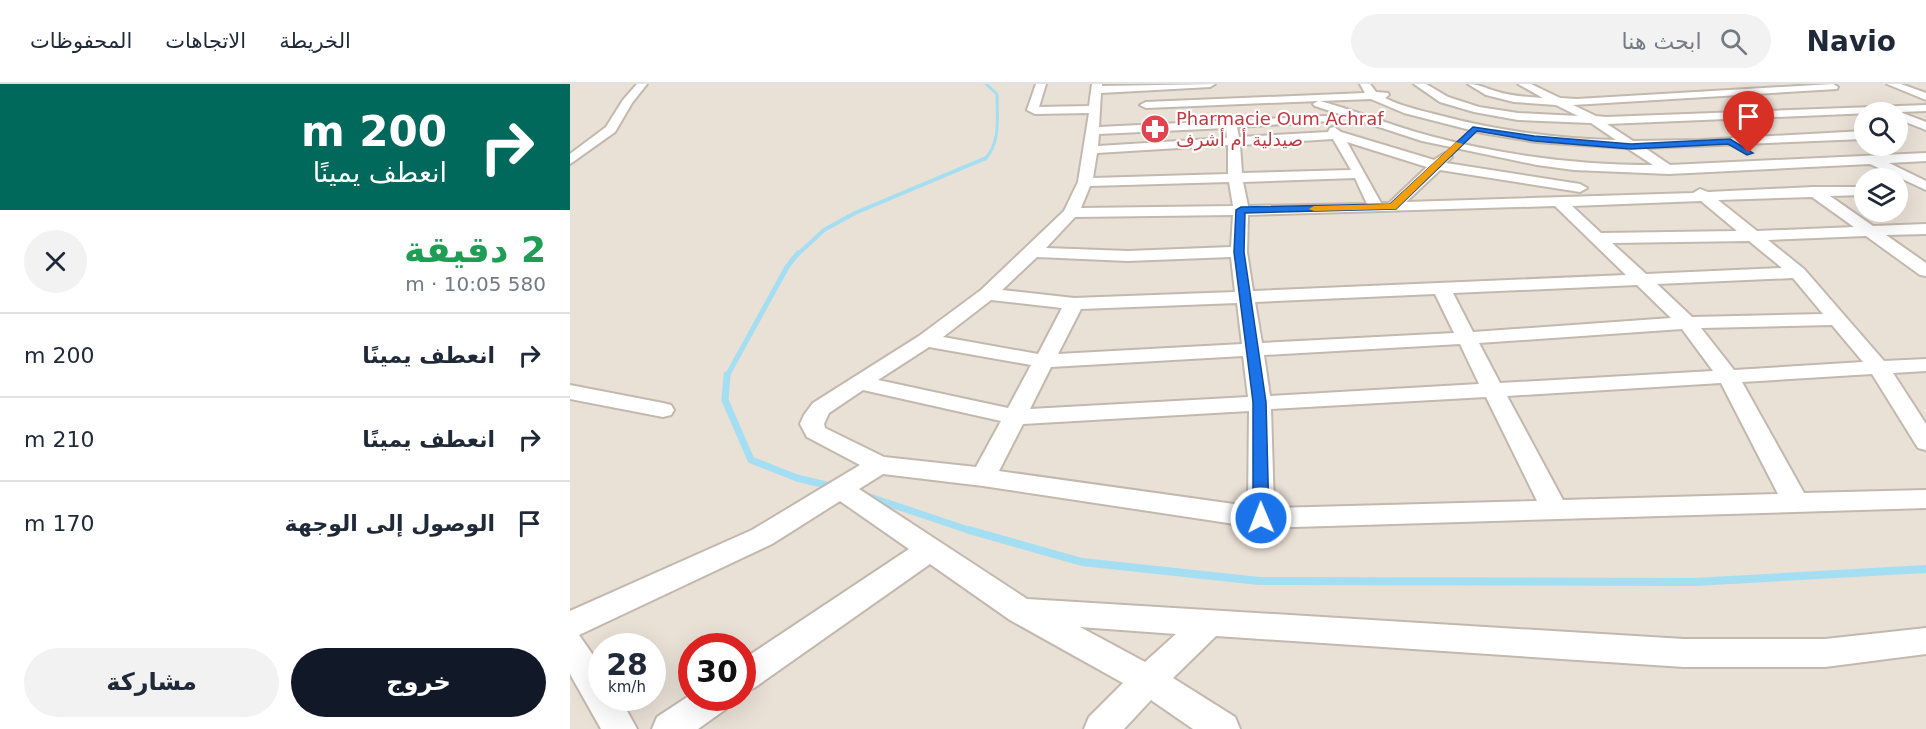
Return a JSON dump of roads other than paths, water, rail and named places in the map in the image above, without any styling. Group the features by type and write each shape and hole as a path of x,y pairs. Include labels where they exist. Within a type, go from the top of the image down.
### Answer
{"street":[{"path":"570,160 611,129 627,102 642,84"},
{"path":"1041,84 1035,111 1094,109"},
{"path":"1210,84 1145,88 1096,87 1095,131 1085,183 1071,213 987,294 926,340 821,408 812,424 815,432 824,438 853,485 930,549 1021,610 1149,680 1222,729"},
{"path":"1304,84 1317,101 1360,174 1376,208"},
{"path":"1365,84 1373,96 1408,110 1475,129 1534,139 1631,146 1854,136"},
{"path":"1473,84 1487,92 1505,97 1558,103 1834,87"},
{"path":"1524,84 1594,120 1668,169 1755,236 1798,273 1879,368 1926,442"},
{"path":"1701,84 1775,114 1926,187"},
{"path":"1892,84 1926,97"},
{"path":"1145,88 1146,129"},
{"path":"1146,105 1241,96 1317,101 1401,94 1424,88 1455,103 1492,112 1553,120 1854,111"},
{"path":"1627,89 1730,141 1769,164 1872,231 1926,271"},
{"path":"1781,91 1833,111"},
{"path":"1863,100 1868,102"},
{"path":"1317,101 1410,135 1456,147 1576,165 1668,169 1926,157"},
{"path":"1908,109 1926,108"},
{"path":"1393,207 1492,112"},
{"path":"1085,183 1174,163 1233,133 1326,119"},
{"path":"1908,119 1926,126"},
{"path":"1095,131 1146,129 1233,133 1287,143 1337,135 1436,165 1566,187 1668,196"},
{"path":"1908,133 1926,132"},
{"path":"1233,133 1234,178 1241,210 1239,252 1260,402 1261,518"},
{"path":"1091,150 1174,163 1234,178 1296,171 1360,174"},
{"path":"1908,188 1926,187"},
{"path":"1071,213 1376,208 1854,190"},
{"path":"1557,200 1687,323 1727,375 1796,503"},
{"path":"1597,238 1755,236 1926,229"},
{"path":"1033,252 1128,255 1239,252"},
{"path":"987,294 1074,304 1798,273"},
{"path":"1442,288 1555,510"},
{"path":"983,477 1074,304"},
{"path":"926,340 1043,361 1469,338 1687,323 1837,319"},
{"path":"860,383 1015,417 1926,365"},
{"path":"570,392 663,410"},
{"path":"570,625 762,537 853,485 983,477 1261,518 1926,499"},
{"path":"756,668 930,549"},
{"path":"1021,610 1684,653 1825,653 1926,640"},
{"path":"1101,729 1210,622"},
{"path":"570,645 620,729"},
{"path":"669,729 695,711"}],"waterway":[{"path":"986,84 997,94 997,120 994,145 986,158"},
{"path":"797,255 824,230 855,213 986,158"},
{"path":"727,376 787,267 798,253"},
{"path":"727,375 725,400 751,460 797,478 834,487"},
{"path":"864,495 974,532"},
{"path":"969,530 1082,562 1259,581 1695,582 1926,569"}],"place":[{"name":"Pharmacie Oum Achraf صيدلية أم أشرف","path":"1155,129"}]}
